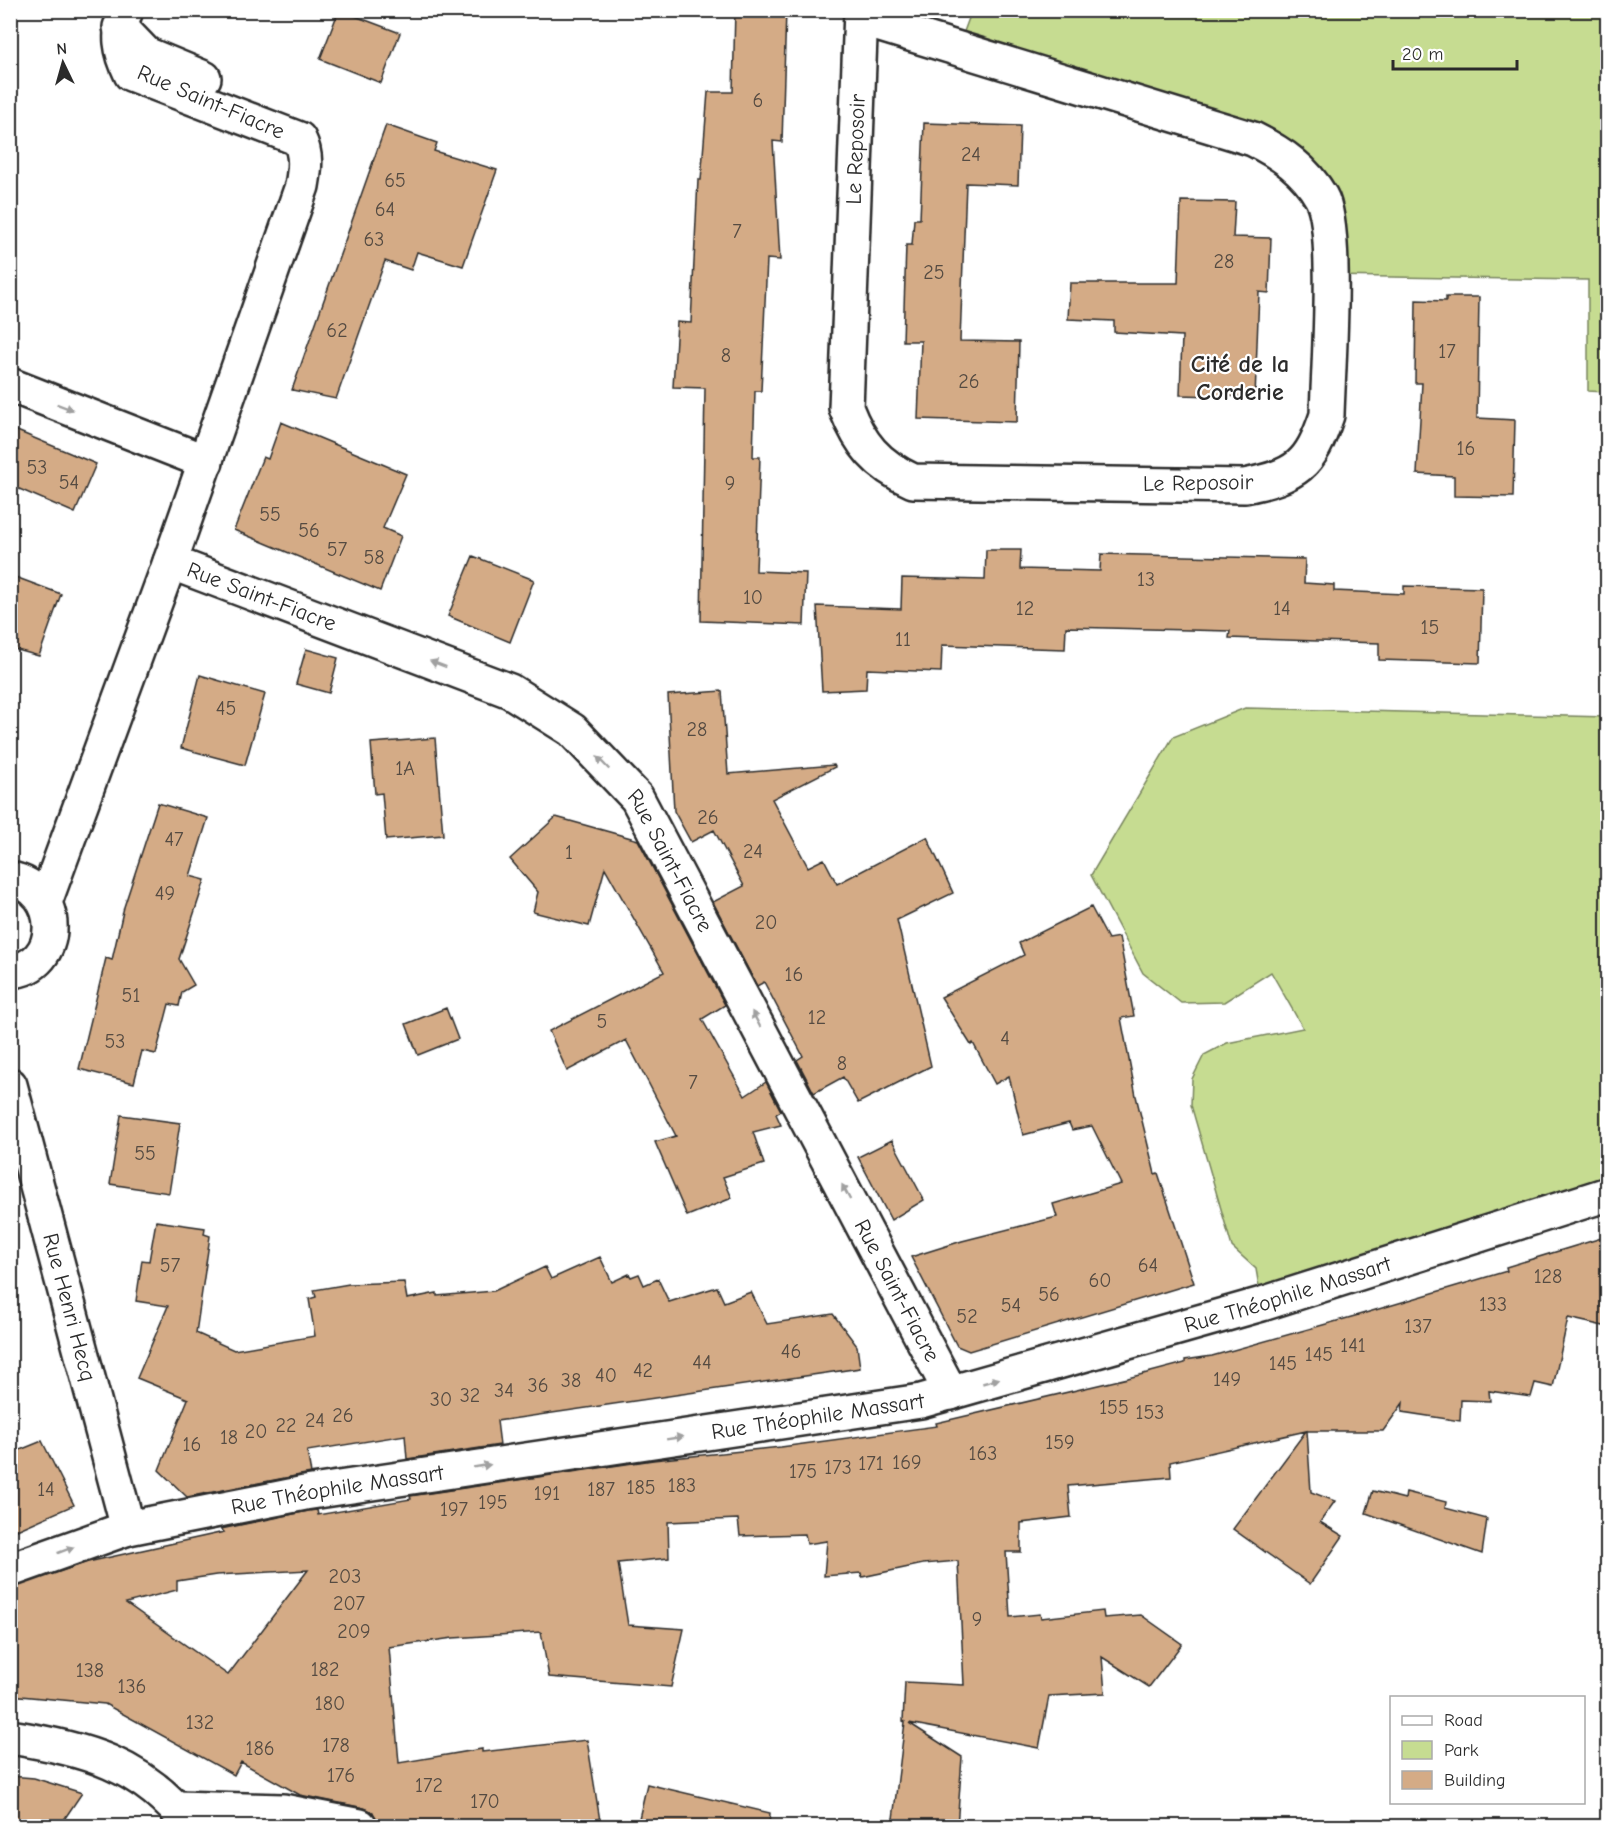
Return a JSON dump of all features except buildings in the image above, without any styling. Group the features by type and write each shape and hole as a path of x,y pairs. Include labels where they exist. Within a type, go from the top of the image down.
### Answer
{"street":[{"name":"Le Reposoir","path":"861,15 1253,139 1276,151 1300,169 1322,198 1330,229 1327,415 1318,442 1304,463 1275,480 1245,486 913,481 891,471 869,450 856,434 846,408 861,15"},
{"name":"Rue Saint-Fiacre","path":"45,902 206,462 302,186 305,167 304,148 299,139 131,74 122,55 123,19"},
{"path":"10,385 206,462"},
{"name":"Rue Saint-Fiacre","path":"170,562 510,691 572,730 637,798 951,1393"},
{"path":"10,879 20,881 34,889 45,902 51,917 51,933 42,954 30,964 10,971"},
{"name":"Rue Henri Hecq","path":"10,1085 128,1528"},
{"name":"Rue Théophile Massart","path":"10,1570 128,1528 305,1493 921,1401 1262,1304 1608,1194"},
{"path":"10,1737 71,1747 98,1756 141,1780 184,1817 283,1811 360,1827"}],"green space":[{"path":"972,10 1591,10 1607,16 1607,392 1588,391 1588,280 1329,276 1300,169 958,48"},
{"path":"1245,708 1607,717 1608,855 1603,861 1608,905 1607,1194 1262,1304 1256,1269 1232,1247 1191,1105 1192,1079 1204,1055 1227,1043 1303,1028 1271,972 1224,1002 1181,1003 1143,973 1091,875 1173,737"}],"district":[{"name":"Cité de la Corderie","path":"1240,378"}]}
